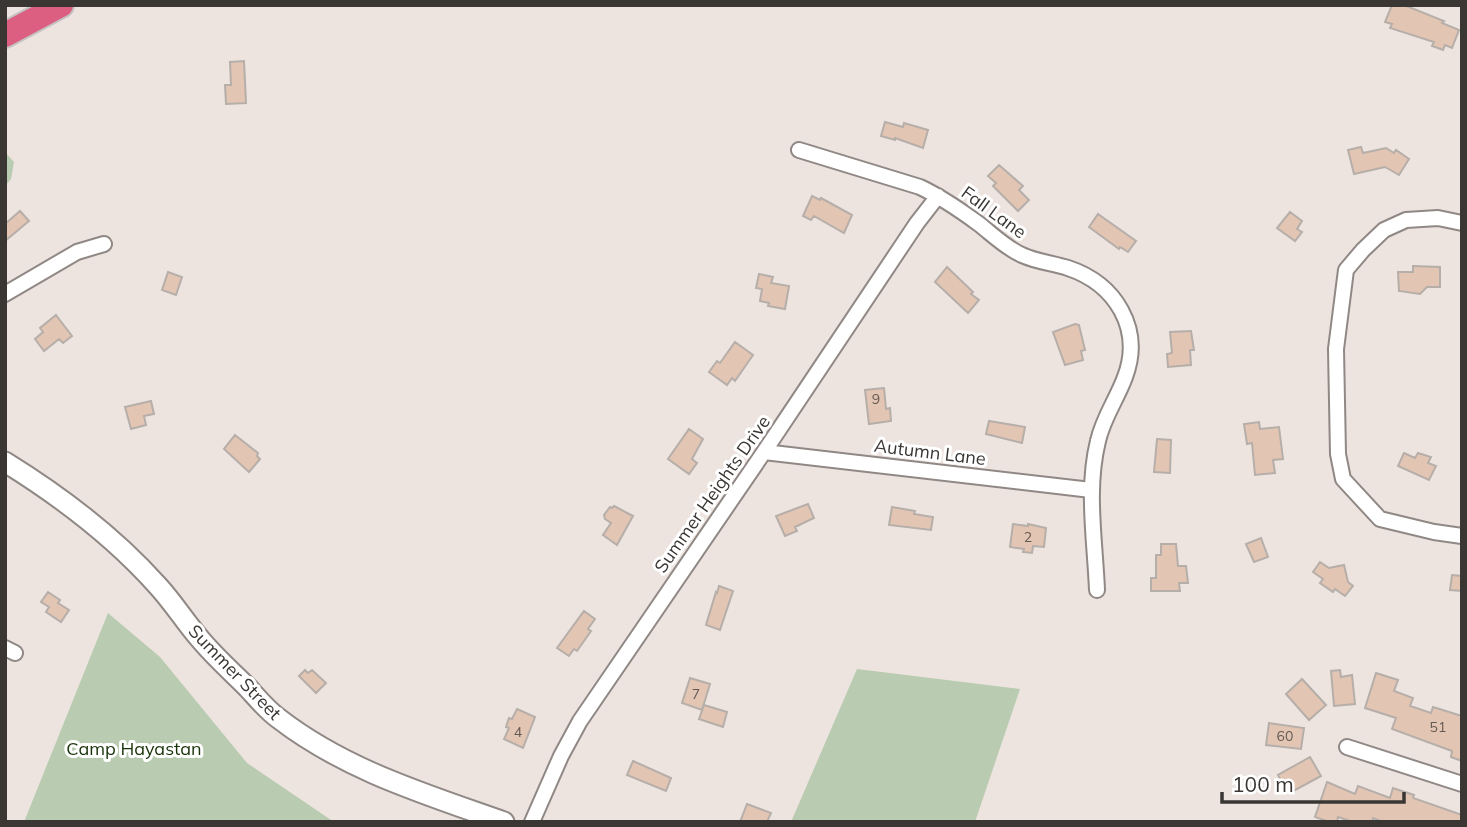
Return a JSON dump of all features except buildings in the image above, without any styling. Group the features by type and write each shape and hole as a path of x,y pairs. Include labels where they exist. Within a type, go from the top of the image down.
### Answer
{"highway":[{"path":"5,35 61,5"}],"main road":[{"name":"Summer Street","path":"5,462 45,486 124,552 156,583 198,638 277,718 354,766 404,787 504,822"}],"street":[{"name":"Fall Lane","path":"799,150 920,187 938,196 1022,255 1069,268 1089,277 1124,310 1131,354 1126,376 1098,439 1091,490 1097,590"},
{"name":"Summer Heights Drive","path":"532,822 561,755 580,721 917,223 938,196"},
{"path":"1462,223 1438,218 1406,220 1384,230 1363,250 1346,270 1336,349 1338,454 1343,479 1380,519 1462,536"},
{"path":"5,294 77,252 104,244"},
{"name":"Autumn Lane","path":"764,452 1091,490"},
{"path":"1347,747 1462,784"}],"green space":[{"path":"5,152 14,162 11,179 5,186"},
{"name":"Camp Hayastan","path":"108,613 160,657 247,763 334,822 24,822"},
{"path":"857,669 1020,689 975,822 791,822"}]}
